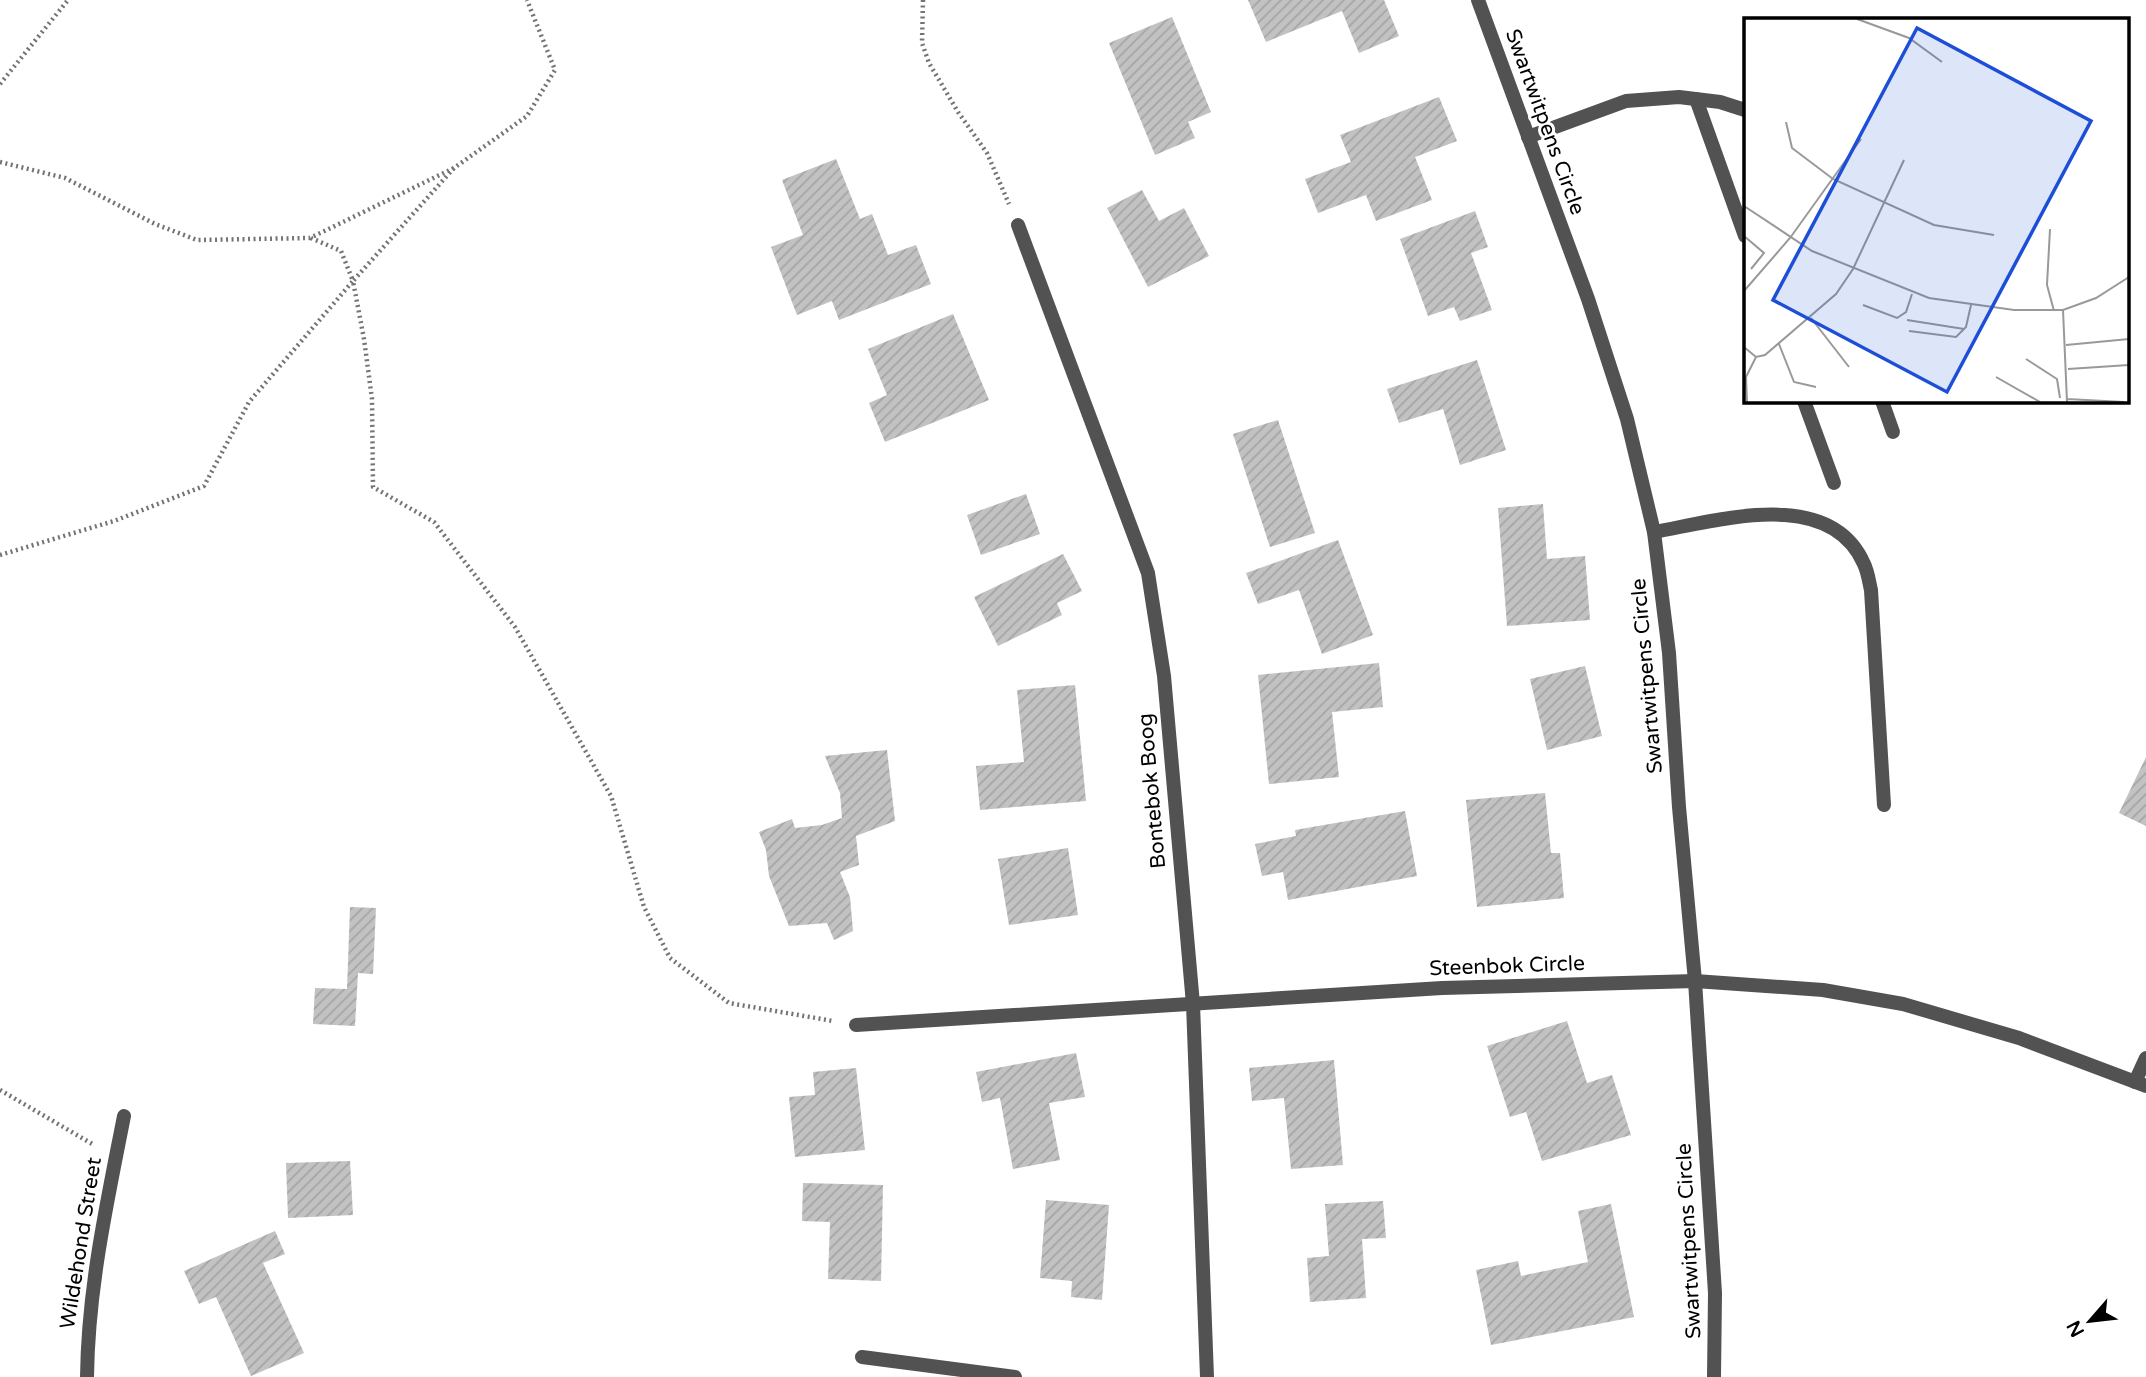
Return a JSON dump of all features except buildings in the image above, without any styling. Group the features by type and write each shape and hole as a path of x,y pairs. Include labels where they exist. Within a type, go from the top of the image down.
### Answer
{"street":[{"name":"Swartwitpens Circle","path":"1478,0 1588,299 1627,419 1654,532 1669,653 1679,807 1695,981 1715,1293 1714,1377"},
{"path":"1528,137 1626,101 1679,97 1720,102 1744,110"},
{"path":"1696,99 1744,233"},
{"name":"Bontebok Boog","path":"1018,225 1148,573 1164,676 1193,1004 1208,1377"},
{"path":"1804,402 1834,483"},
{"path":"1882,402 1893,432"},
{"path":"1654,532 1762,513 1784,514 1818,522 1838,531 1853,546 1865,565 1871,590 1884,806"},
{"name":"Steenbok Circle","path":"856,1025 1442,988 1695,981 1823,990 1903,1004 2019,1038 2141,1084"},
{"path":"2141,1084 2146,1058"},
{"name":"Wildehond Street","path":"87,1377 87,1336 98,1246 124,1116"},
{"path":"862,1357 1014,1377"}],"path":[{"path":"0,84 68,0"},
{"path":"310,238 454,168 527,116 555,70 527,0"},
{"path":"923,0 922,43 929,63 958,112 987,153 1018,225"},
{"path":"0,162 65,178 155,224 198,240 310,238 341,251 353,281 365,339 372,399 373,487 434,523 515,627 611,796 644,906 670,958 729,1003 856,1025"},
{"path":"0,555 114,521 204,486 249,402 454,168"},
{"path":"0,1090 116,1158"}]}
